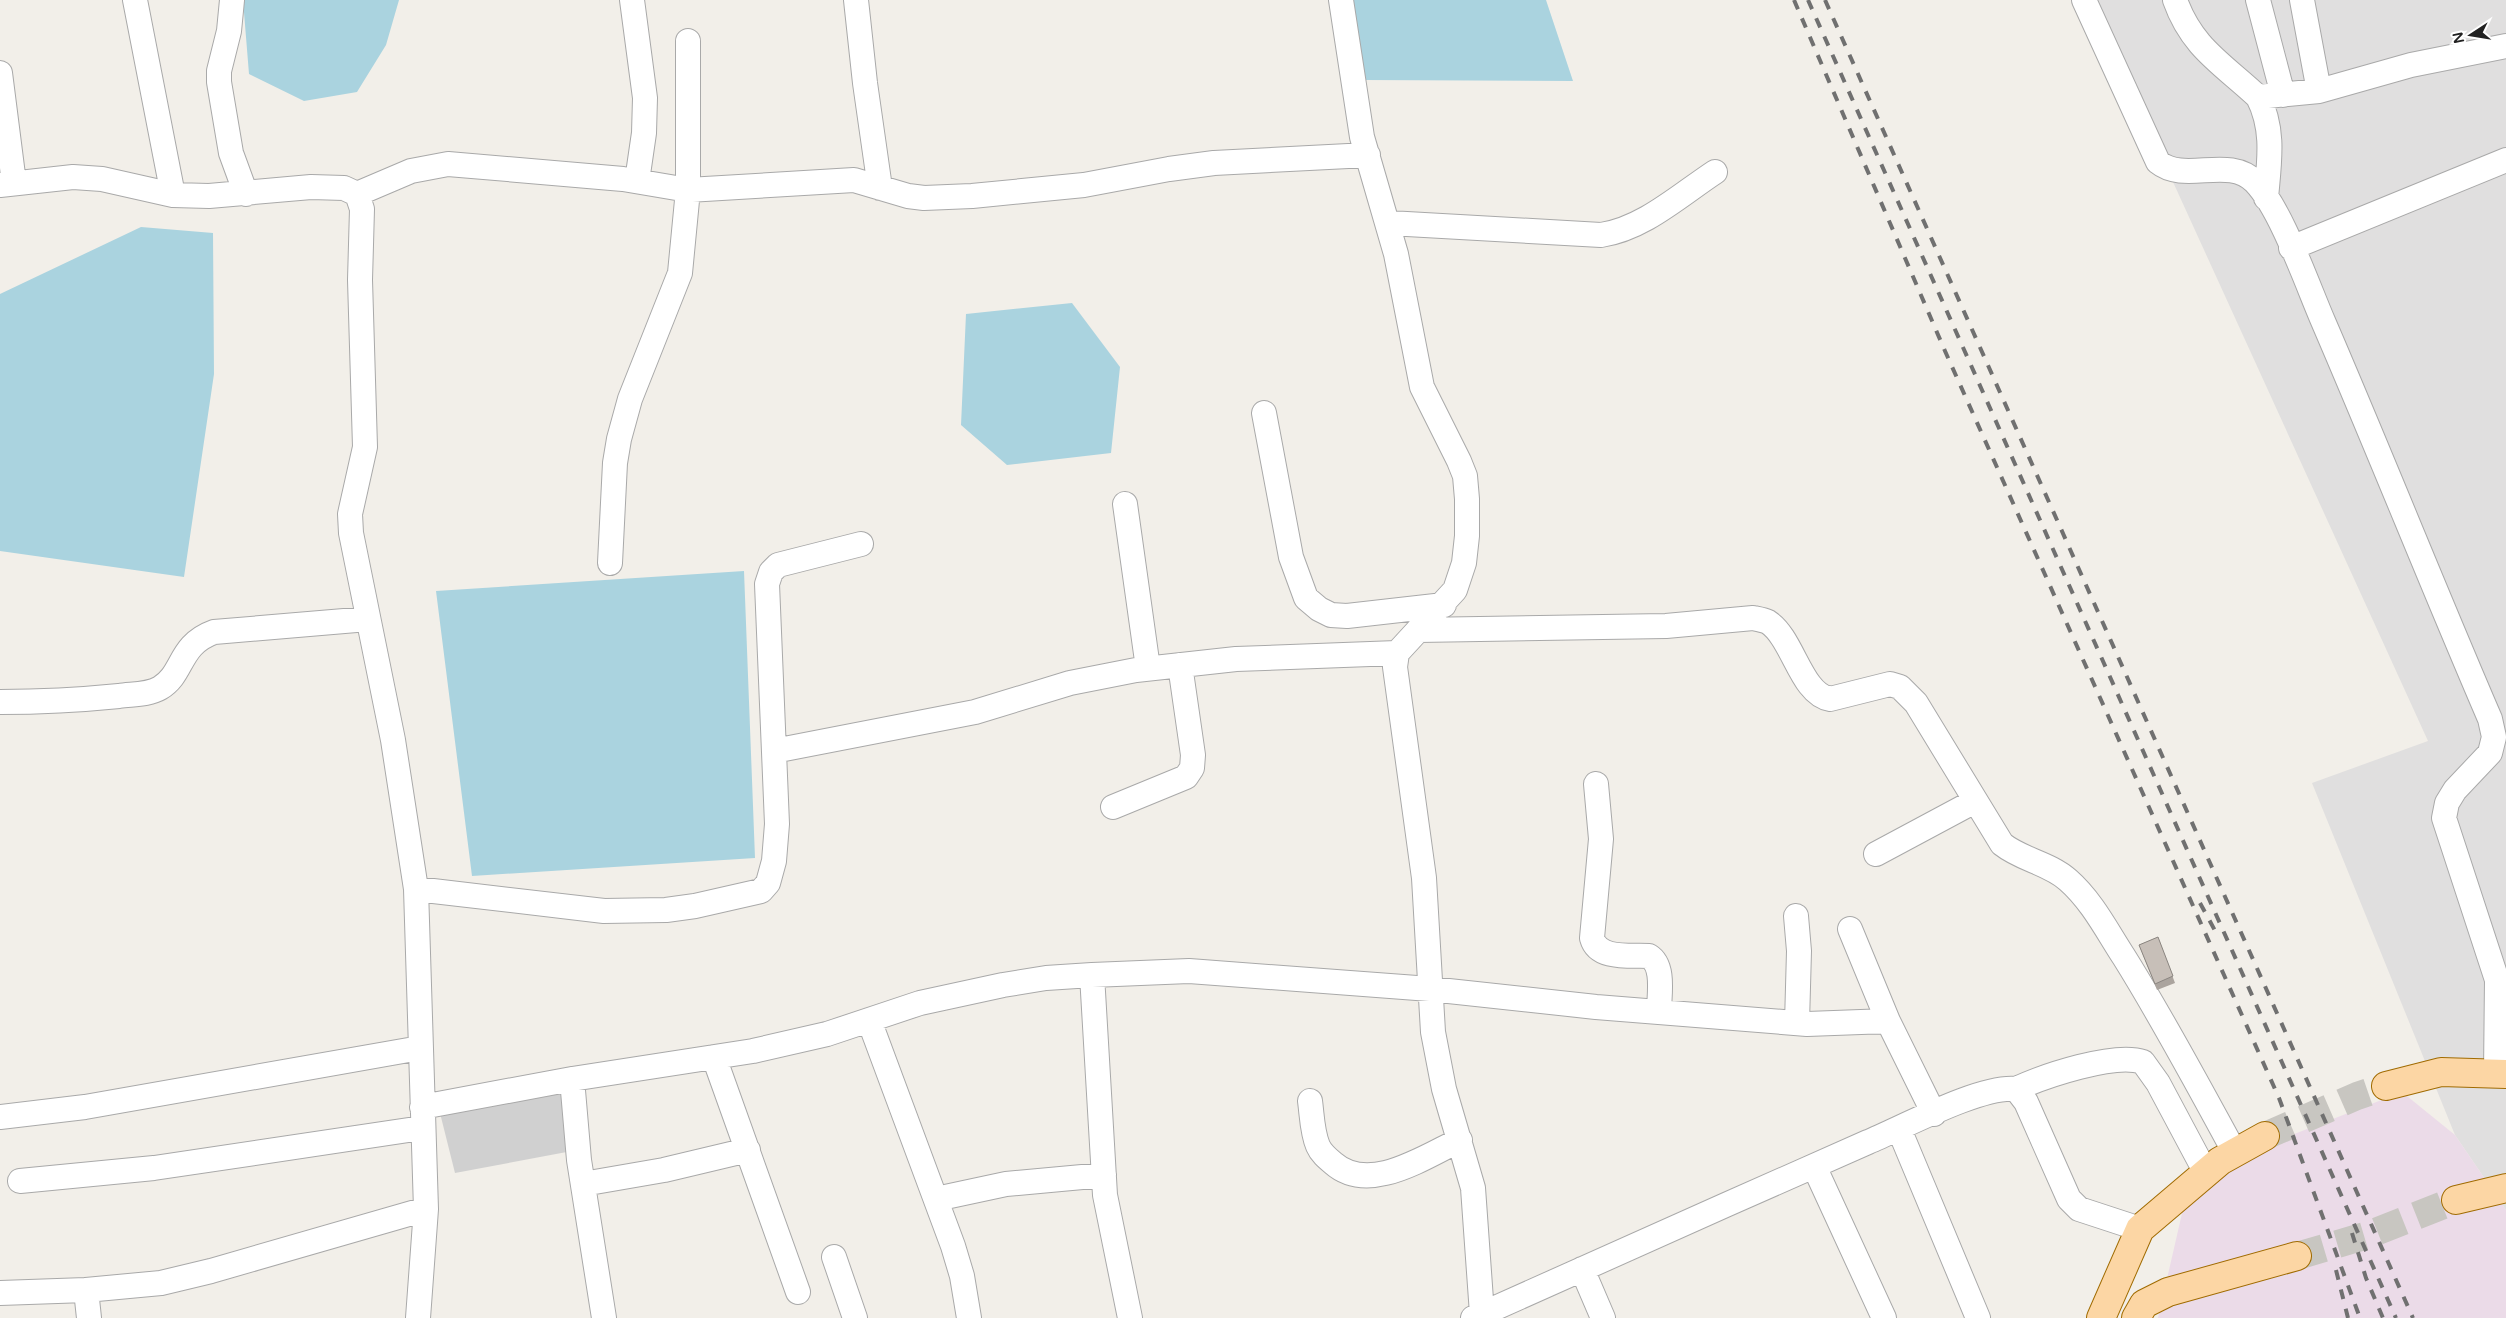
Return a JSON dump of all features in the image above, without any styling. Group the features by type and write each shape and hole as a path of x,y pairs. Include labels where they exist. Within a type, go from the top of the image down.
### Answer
{"main road":[{"path":"2386,1086 2441,1072 2503,1076"},
{"path":"2101,1318 2140,1229 2220,1161 2265,1136"},
{"path":"2456,1200 2506,1188"},
{"path":"2136,1318 2144,1304 2168,1292 2297,1256"},
{"path":"2124,1263 2132,1288 2136,1318"}],"street":[{"path":"135,0 173,195"},
{"path":"232,0 229,31 219,71 220,90 231,153 246,194"},
{"path":"632,0 645,98 644,133 637,182"},
{"path":"856,0 865,84 880,188"},
{"path":"1341,0 1357,111 1388,223 1422,386 1464,476 1468,499 1464,563 1455,590 1444,605 1397,653 1396,683 1424,878 1433,1032 1444,1089 1473,1188 1491,1314 1582,1270 1986,1091 2003,1088 2016,1089 2040,1078 2122,1058 2143,1062 2158,1083 2206,1173"},
{"path":"2084,0 2158,162 2171,170 2227,170 2242,172 2255,181 2266,198 2291,248 2500,742 2455,790 2447,802 2444,818 2502,983 2503,1076"},
{"path":"2175,0 2184,24 2198,44 2258,98 2269,126 2271,144 2266,198"},
{"path":"2258,0 2283,95"},
{"path":"2302,0 2319,90"},
{"path":"610,563 615,463 619,439 630,399 680,272 688,190 688,41"},
{"path":"2258,98 2319,90 2411,65 2506,46"},
{"path":"0,73 7,184 74,177 102,179 173,195 246,194 311,187 344,188 357,194 362,209 360,280 365,447 350,514 351,533 393,740 416,890 426,1210 418,1318"},
{"path":"357,194 411,171 448,164 472,164 637,182 688,190 706,191 854,180 908,196 972,196 1084,185 1169,168 1214,163 1368,156"},
{"path":"2291,248 2506,160"},
{"path":"1388,223 1601,235 1614,233 1634,226 1715,172"},
{"path":"1264,413 1290,557 1306,598 1319,610 1331,615 1347,616 1444,605"},
{"path":"1125,504 1148,668"},
{"path":"416,890 604,910 666,910 748,896 761,891 768,882 774,861 777,824 767,584 771,572 778,565 861,544"},
{"path":"1418,630 1666,626 1753,618 1767,622 1780,634 1804,675 1823,698 1830,699 1890,684 1900,687 1907,692 2002,844 2023,858 2057,871 2070,882 2095,911 2160,1014 2235,1153"},
{"path":"0,702 63,702 146,693 160,688 168,682 193,643 214,632 368,619"},
{"path":"774,751 975,712 1070,683 1148,668 1236,659 1397,653"},
{"path":"1113,807 1186,777 1192,768 1193,755 1180,665"},
{"path":"1596,784 1601,839 1592,938 1594,946 1601,952 1649,956 1654,960 1658,966 1659,1012"},
{"path":"1876,854 1975,801"},
{"path":"1796,916 1799,951 1797,1023"},
{"path":"1850,929 1888,1021 1934,1114"},
{"path":"20,1181 154,1168 422,1118 572,1079 753,1051 827,1034 920,1003 1003,985 1046,978 1092,974 1189,971 1430,989 1596,1007 1797,1023 1888,1021"},
{"path":"1092,974 1105,1195 1130,1318"},
{"path":"869,1020 953,1246 966,1317"},
{"path":"0,1117 85,1107 420,1048"},
{"path":"714,1057 798,1292"},
{"path":"572,1079 583,1184 604,1318"},
{"path":"2016,1089 2026,1102 2069,1199 2079,1209 2140,1229"},
{"path":"1310,1101 1314,1132 1323,1154 1339,1169 1354,1175 1376,1175 1390,1171 1460,1140"},
{"path":"1898,1129 1978,1318"},
{"path":"583,1184 664,1170 748,1150"},
{"path":"1814,1166 1884,1318"},
{"path":"936,1199 1006,1184 1104,1175"},
{"path":"0,1293 86,1290 169,1281 426,1210"},
{"path":"834,1257 855,1318"},
{"path":"1582,1270 1602,1318"},
{"path":"86,1290 89,1318"}],"shaded area":[{"path":"2090,0 2506,0 2506,1210 2455,1135 2312,783 2428,741"},
{"path":"560,1085 572,1151 455,1173 440,1113"},
{"path":"2402,1092 2455,1135 2506,1210 2506,1318 2158,1318 2186,1196 2266,1145"}],"water":[{"path":"243,0 399,0 386,45 357,92 304,101 249,74"},
{"path":"1353,0 1546,0 1573,81 1364,80"},
{"path":"141,227 213,233 214,374 184,577 0,551 0,294"},
{"path":"1072,303 1120,367 1111,453 1007,465 961,425 966,314"},
{"path":"744,571 755,858 472,876 436,591"}],"building":[{"path":"2158,937 2173,976 2155,984 2139,945"}],"tunnel":[{"path":"2265,1136 2357,1096 2386,1086"},
{"path":"2297,1256 2368,1235 2456,1200"}],"railway":[{"path":"1794,0 1945,351 2279,1098 2360,1318"},
{"path":"1808,0 2396,1318"},
{"path":"1825,0 2413,1318"},
{"path":"2200,903 2219,938"},
{"path":"2352,1233 2366,1278 2383,1318"},
{"path":"2336,1270 2348,1318"}]}
